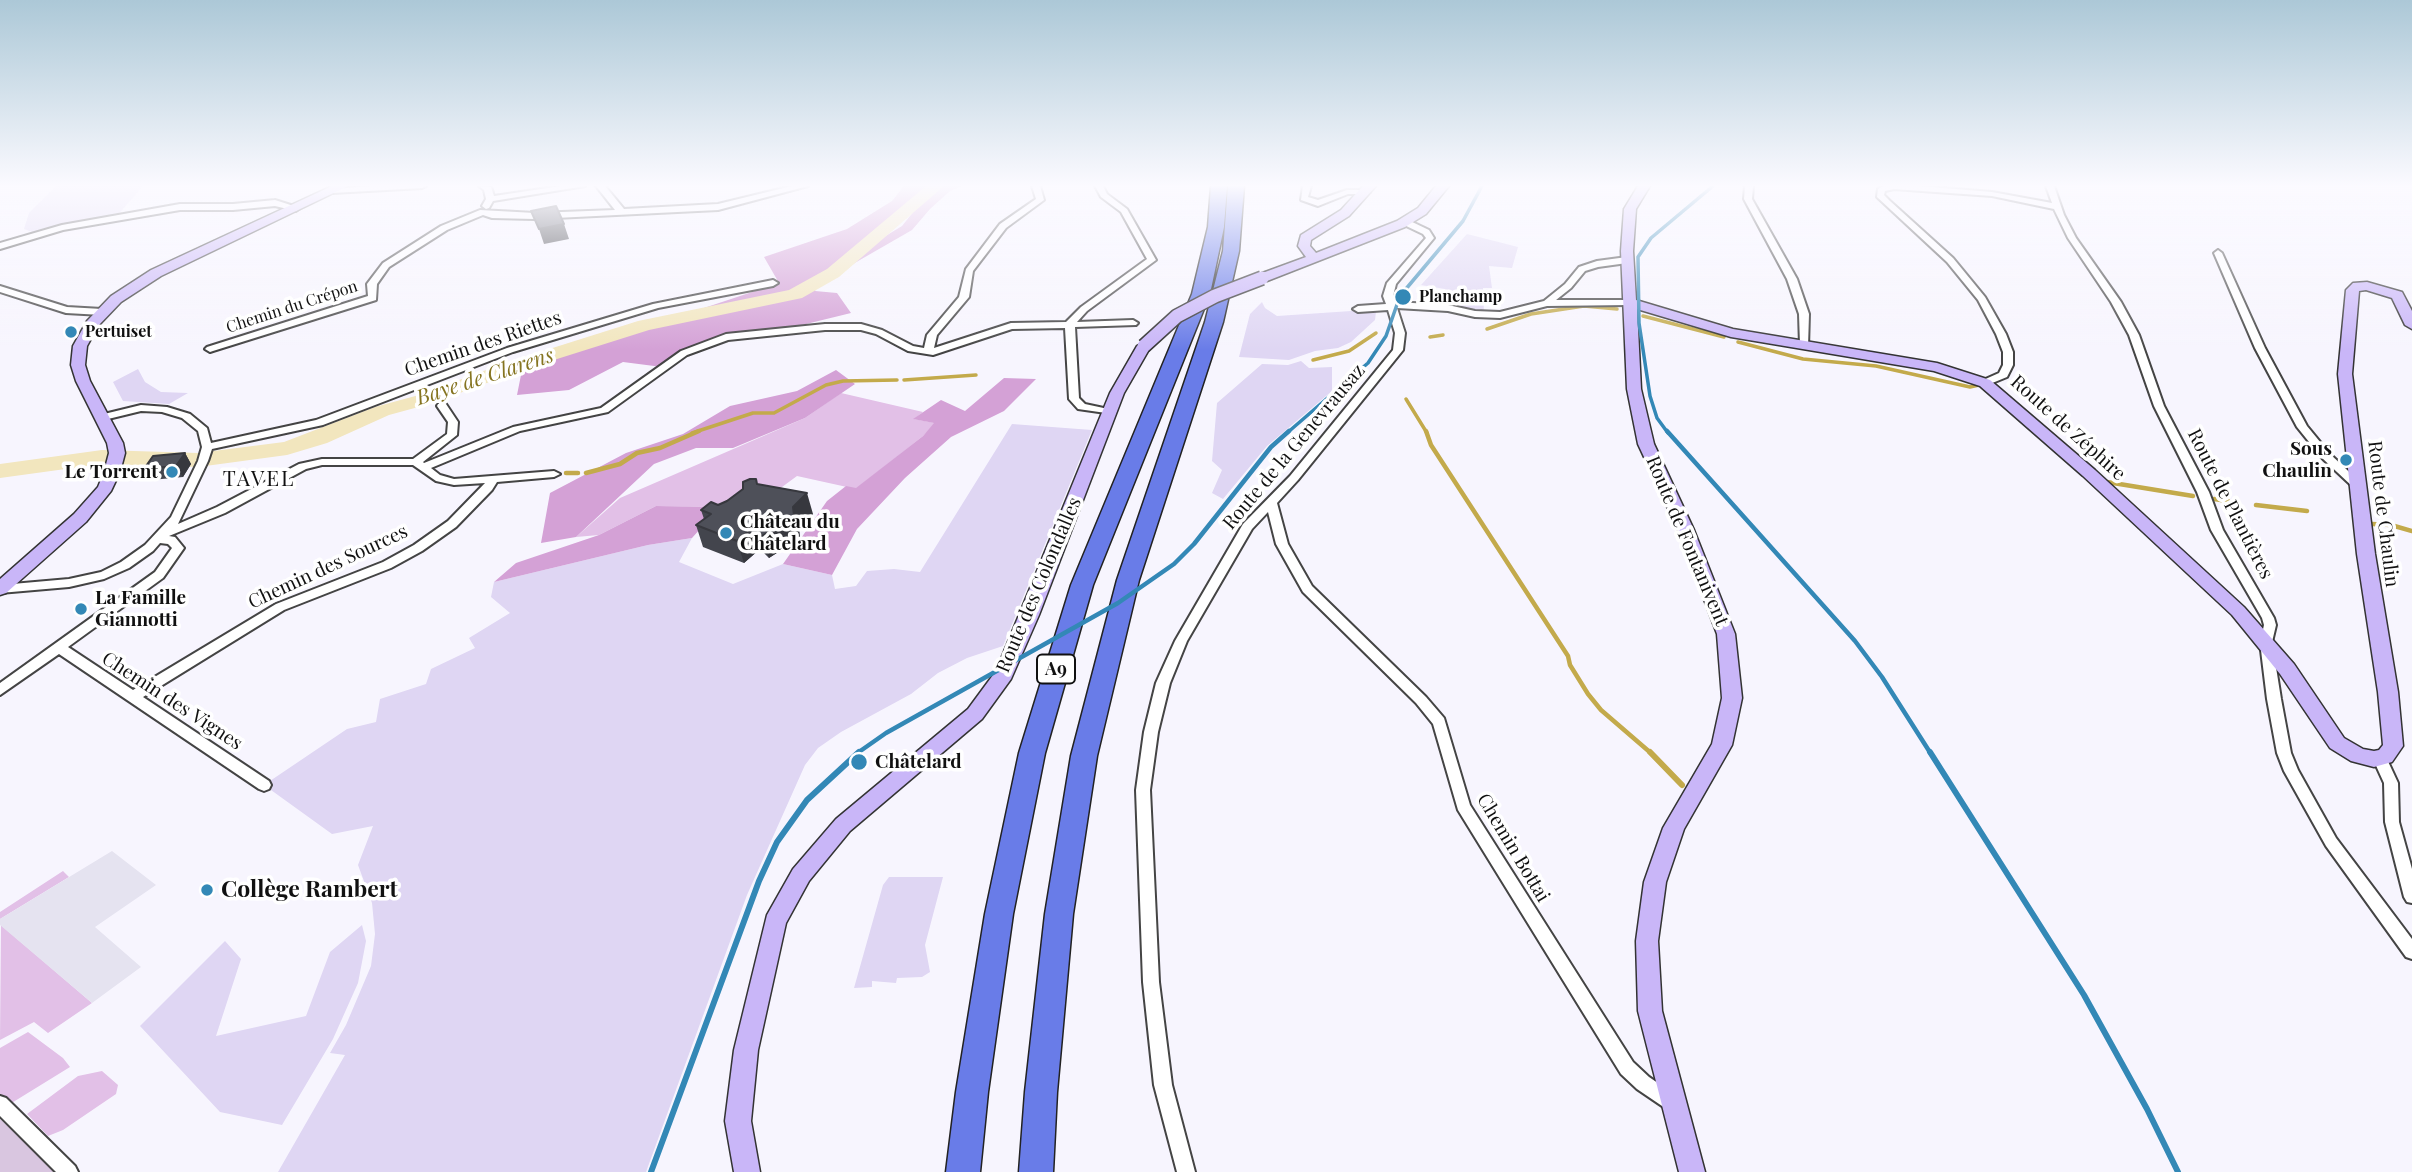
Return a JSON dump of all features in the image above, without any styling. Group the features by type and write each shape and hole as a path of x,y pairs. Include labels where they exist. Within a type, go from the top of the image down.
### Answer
{"highway":[{"name":"A9","path":"963,1172 972,1092 999,914 1032,753 1082,585 1201,294 1213,241"},
{"name":"A9","path":"1036,1172 1055,955 1084,756 1128,580 1214,322 1232,241"}],"street":[{"path":"0,246 18,241"},
{"path":"0,589 80,518 105,488 113,472 117,453 115,443 83,381 77,356 85,333 102,312 156,273 226,241"},
{"name":"Chemin du Crépon","path":"210,349 373,298 372,284 386,265 422,241"},
{"path":"928,352 932,335 964,297 969,271 992,241"},
{"path":"1109,412 1082,407 1073,399 1070,323 1084,309 1146,267 1152,260 1141,241"},
{"path":"1305,241 1304,246 1314,259"},
{"name":"Route des Colondalles","path":"747,1172 738,1121 746,1050 775,922 801,875 843,825 975,715 1004,674 1030,615 1109,412 1125,376 1143,346 1177,316 1215,296 1364,241"},
{"name":"Route de la Genevrausaz","path":"1185,1172 1163,1085 1151,982 1143,790 1150,732 1163,683 1181,641 1247,527 1398,350 1400,333 1388,296 1391,283 1428,241"},
{"name":"Route de Fontanivent","path":"1628,241 1628,302 1634,388 1646,444 1686,530 1726,634 1732,698 1722,745 1674,828 1655,882 1647,941 1650,1011 1692,1172"},
{"path":"1771,241 1792,279 1804,314 1805,345"},
{"path":"1929,241 1950,260 1982,299 2001,335 2009,359 2003,375 1985,383"},
{"name":"Route de Plantières","path":"2073,241 2116,302 2134,335 2159,406 2203,492 2217,530 2268,618 2270,625 2266,642 2284,752 2291,771 2331,842 2412,952"},
{"path":"2218,253 2260,348 2302,427 2326,456 2357,485"},
{"path":"1547,303 1568,286 1582,269 1627,260"},
{"name":"Chemin des Riettes","path":"207,447 319,423 510,350 656,306 773,283"},
{"name":"Route de Chaulin","path":"2380,759 2388,754 2393,746 2388,692 2357,485 2345,374 2353,290 2358,286 2367,286 2397,295 2412,325"},
{"path":"0,289 66,310 102,312"},
{"path":"1358,309 1391,306 1448,308 1500,315 1547,303 1628,302"},
{"name":"Route de Zéphire","path":"1628,302 1731,332 1937,367 1985,383 2089,473 2238,611 2266,642 2337,743 2358,756 2380,759"},
{"path":"0,589 93,579 125,565 162,537 221,510 303,466 322,462 421,465 517,429 604,410 684,354 726,337 861,327 879,332 911,349 928,352 951,348 1011,326 1133,323"},
{"path":"421,465 452,435 453,422 442,406"},
{"path":"104,418 141,408 173,411 186,416 206,434 207,447 201,467 176,519 162,537"},
{"path":"421,465 444,481 465,482 554,474"},
{"name":"Chemin des Sources","path":"132,697 281,607 387,565 418,548 452,524 488,488 493,479"},
{"name":"Chemin Bottai","path":"1271,502 1282,544 1307,589 1393,672 1439,722 1463,806 1627,1068 1643,1083 1673,1103"},
{"path":"0,690 152,582 165,569 178,548 176,543 162,537"},
{"name":"Chemin des Vignes","path":"60,649 264,785"},
{"path":"2380,759 2391,783 2392,822 2412,897"},
{"path":"0,1104 69,1172"}],"shaded area":[{"path":"812,241 863,241 821,276 815,291 837,293 851,313 802,325 731,333 685,352 662,367 623,362 569,390 517,395 522,370 562,350 635,331 779,283 764,257"},
{"path":"878,241 893,241 846,268"},
{"path":"1461,241 1493,241 1518,247 1512,268 1489,266 1492,288 1483,288 1484,313 1446,304 1445,289 1421,285"},
{"path":"1262,302 1265,308 1277,316 1366,310 1376,312 1375,320 1351,342 1338,348 1315,351 1289,360 1239,357 1250,314"},
{"path":"1301,361 1309,368 1332,367 1332,391 1267,446 1223,499 1212,493 1222,470 1212,461 1217,403 1262,364 1288,365"},
{"path":"138,369 145,382 161,392 188,393 169,404 123,401 113,382"},
{"path":"836,370 855,384 805,418 733,448 696,448 654,464 576,537 541,543 550,493 626,453 683,434 730,406 797,391"},
{"path":"1004,378 1036,379 1004,411 951,437 905,478 857,529 832,575 783,564 827,501 846,486 856,488 923,436 934,423 913,419 941,400 965,411"},
{"path":"841,393 923,412 914,419 935,423 923,436 856,489 797,476 767,498 720,507 656,506 599,535 576,537 620,498 805,418"},
{"path":"1012,424 1092,430 1003,646 967,658 938,673 911,694 841,732 818,748 805,765 747,895 646,1172 278,1172 345,1055 330,1053 346,1025 371,966 375,934 372,903 358,865 373,826 332,834 264,785 347,729 376,722 380,699 426,684 431,669 475,648 469,638 510,613 491,597 494,582 648,545 692,538 679,562 733,584 783,564 832,575 835,589 856,586 867,571 894,569 920,572"},
{"path":"656,506 720,507 692,538 648,545 494,582 516,563 599,535"},
{"path":"112,851 156,885 95,927 141,967 92,1003 0,925 0,919"},
{"path":"63,871 69,877 0,919 0,912"},
{"path":"889,877 943,877 925,945 930,972 922,977 897,978 896,983 872,981 872,987 854,988 883,885"},
{"path":"1,925 92,1003 48,1033 34,1022 0,1040"},
{"path":"362,925 366,941 358,983 333,1039 282,1125 220,1112 140,1026 225,941 241,959 216,1036 306,1016 330,952"},
{"path":"28,1032 63,1058 70,1067 10,1104 0,1094 0,1048"},
{"path":"102,1071 118,1085 116,1094 63,1130 48,1136 27,1114 78,1076"},
{"path":"0,1119 36,1152 56,1172 0,1172"}],"building":[{"path":"185,453 176,466 144,469 153,456"},
{"path":"756,479 757,484 807,493 793,507 794,516 762,536 753,527 737,541 696,525 711,514 701,510 711,502 718,505 727,501 743,489 743,482"}],"waterway":[{"name":"Baye de Clarens","path":"0,471 102,457 198,460 287,448 319,438 382,411 426,399 512,367 645,325 795,294 833,273 871,241"},
{"path":"1487,329 1531,314 1584,306 1617,309"},
{"path":"1643,316 1724,337"},
{"path":"1313,360 1349,351 1376,333"},
{"path":"1430,337 1443,335"},
{"path":"1738,342 1803,359 1876,366 1970,387 1979,385"},
{"path":"904,380 976,375"},
{"path":"692,433 753,413 774,413 826,385 843,381 897,380"},
{"path":"1406,399 1426,432"},
{"path":"586,473 620,464 637,453 660,448 699,431"},
{"path":"1426,432 1431,445 1568,656 1570,665 1588,694 1601,710 1652,754"},
{"path":"566,473 578,473"},
{"path":"2107,482 2193,496"},
{"path":"2214,499 2228,501"},
{"path":"2256,505 2307,511"},
{"path":"2372,524 2391,525 2412,531"},
{"path":"1652,754 1682,785"}],"railway":[{"path":"1287,433 1368,363 1386,336 1400,296 1446,241"},
{"path":"1649,241 1638,257 1639,323 1650,396 1657,418 1668,433"},
{"path":"856,754 886,733 1118,603 1174,564 1194,544 1271,447 1289,431"},
{"path":"1667,431 1855,641 1882,677 1931,754"},
{"path":"651,1172 759,881 777,842 807,800 859,752"},
{"path":"1930,752 2084,995 2147,1109 2178,1172"}],"place":[{"name":"Planchamp","path":"1403,297"},
{"name":"Pertuiset","path":"71,332"},
{"name":"Sous Chaulin","path":"2346,460"},
{"name":"Le Torrent","path":"172,472"},
{"name":"Château du Châtelard","path":"726,533"},
{"name":"La Famille Giannotti","path":"81,609"},
{"name":"Châtelard","path":"859,762"},
{"name":"Collège Rambert","path":"207,890"}],"district":[{"name":"TAVEL","path":"259,479"}]}
